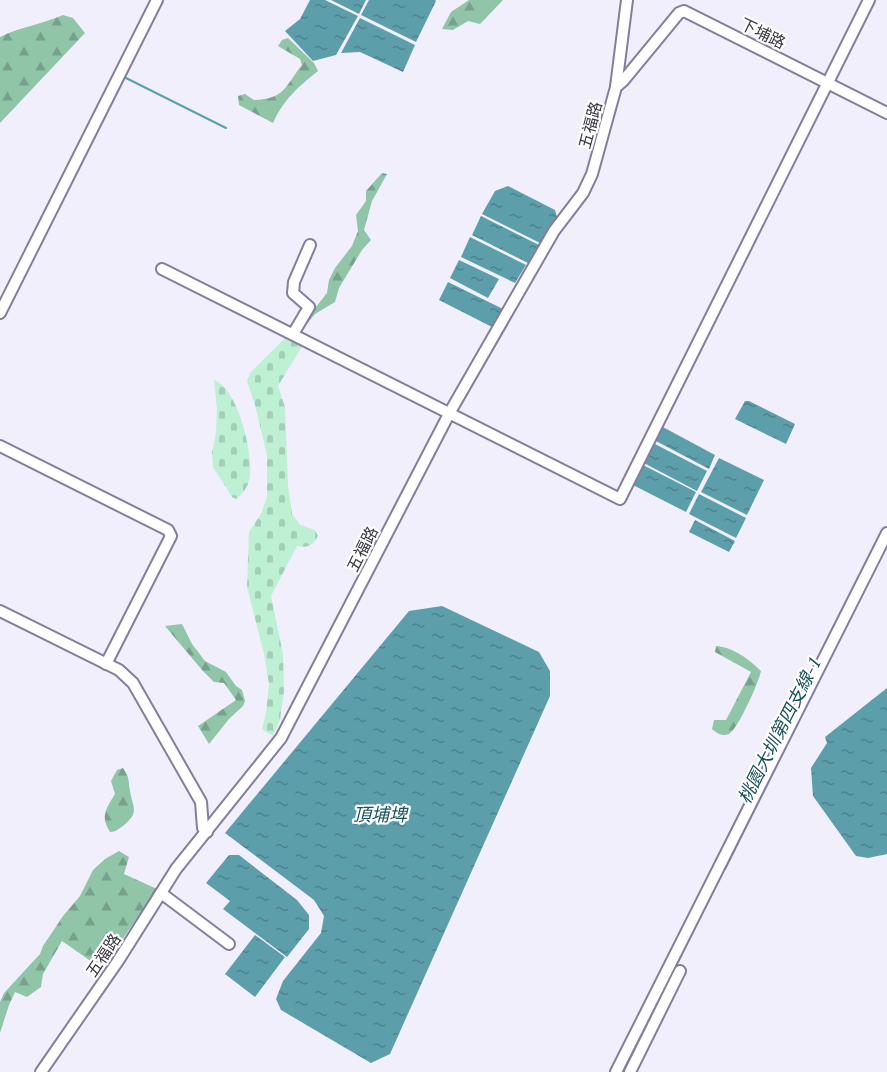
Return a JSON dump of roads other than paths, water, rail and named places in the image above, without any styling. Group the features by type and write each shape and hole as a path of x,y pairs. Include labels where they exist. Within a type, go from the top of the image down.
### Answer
{"street":[{"path":"0,313 157,0"},
{"name":"五福路","path":"41,1072 118,961 176,869 282,738 450,412 554,231 583,193 592,174 616,87 627,0"},
{"path":"162,269 620,499 869,0"},
{"name":"下埔路","path":"616,87 679,13 684,11 887,113"},
{"path":"293,334 309,307 293,293 294,282 310,245"},
{"path":"0,446 168,530 171,536 106,664"},
{"path":"616,1072 887,533"},
{"path":"0,611 119,670 133,683 201,802 203,828 207,832"},
{"path":"161,892 229,944"},
{"path":"630,1072 680,971"}],"water":[{"path":"310,0 325,0 358,16 336,55 313,61 285,31 300,19"},
{"path":"331,0 366,0 359,14"},
{"path":"369,0 436,1 416,42 361,15"},
{"path":"360,18 415,45 403,72 360,52 341,53"},
{"path":"508,186 555,210 557,217 540,243 482,214 495,191"},
{"path":"481,216 539,245 528,263 472,235"},
{"path":"470,237 526,265 515,283 461,257"},
{"path":"459,260 499,279 488,298 450,278"},
{"path":"448,282 503,309 492,327 439,300"},
{"path":"745,401 795,424 786,444 735,419"},
{"path":"661,426 715,455 709,469 654,440"},
{"path":"653,443 707,471 697,491 642,462"},
{"path":"719,458 764,480 747,515 701,492"},
{"path":"641,464 696,492 686,512 631,484"},
{"path":"699,494 746,518 736,538 689,514"},
{"path":"695,520 735,541 729,552 689,532"},
{"name":"頂埔埤","path":"442,606 539,652 550,671 550,696 390,1054 371,1063 281,1010 276,999 283,981 321,933 324,916 314,900 225,833 409,611"},
{"path":"887,688 887,854 868,858 856,856 813,796 811,768 827,743 825,737"},
{"path":"229,855 239,855 297,900 309,915 309,929 287,957 223,909 230,901 206,883"},
{"path":"255,935 285,957 255,997 225,974"}],"waterway":[{"path":"122,76 226,128"},
{"name":"桃園大圳第四支線-1","path":"725,869 785,748"},
{"name":"桃園大圳第四支線-1","path":"623,1072 721,875"}]}
